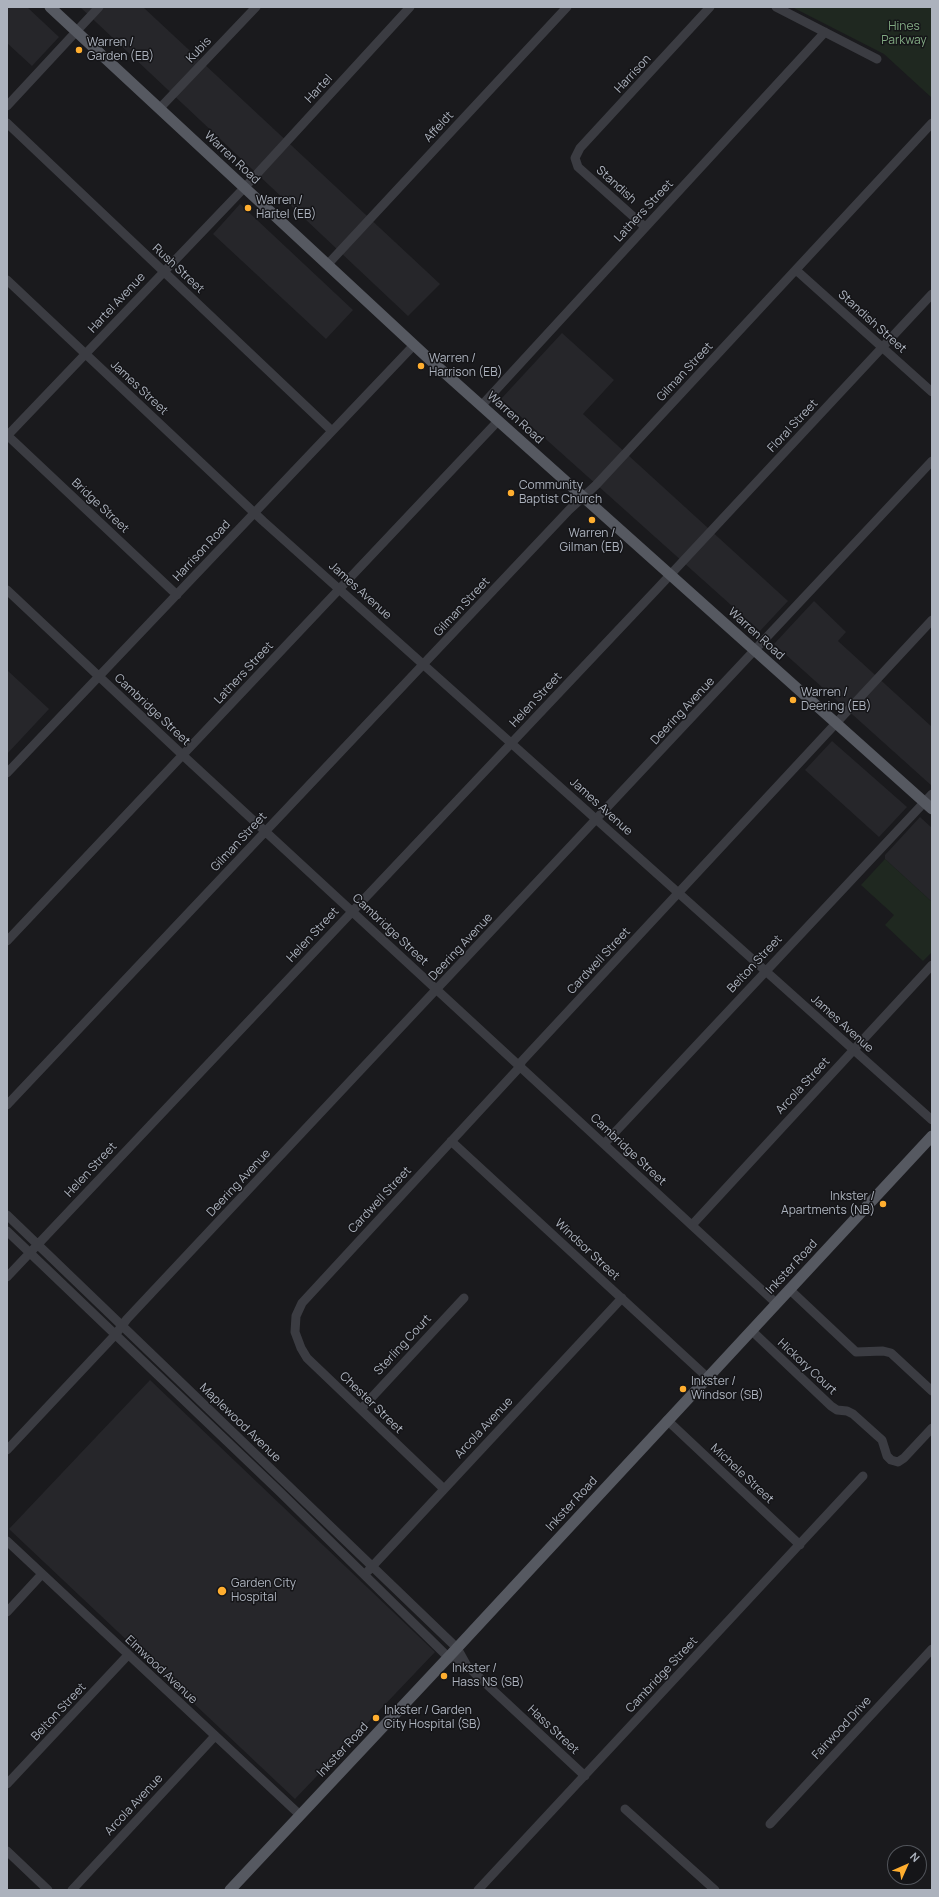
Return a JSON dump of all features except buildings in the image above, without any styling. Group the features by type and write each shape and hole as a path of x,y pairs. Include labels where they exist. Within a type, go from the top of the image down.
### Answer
{"main road":[{"name":"Warren Road","path":"50,7 498,421 835,722 929,801"},
{"name":"Inkster Road","path":"230,1890 457,1648 932,1136"}],"street":[{"path":"7,106 99,7"},
{"name":"Kubis","path":"159,108 256,7"},
{"name":"Hartel","path":"245,187 410,7"},
{"name":"Affeldt","path":"328,264 567,7"},
{"name":"Harrison","path":"575,158 580,148 710,7"},
{"path":"776,7 877,59"},
{"name":"Lathers Street","path":"482,406 825,32"},
{"name":"Rush Street","path":"7,123 332,431"},
{"name":"Gilman Street","path":"7,1106 583,496 596,485 932,123"},
{"name":"Standish","path":"575,158 578,166 645,227"},
{"name":"Hartel Avenue","path":"7,436 163,271 245,187"},
{"name":"Standish Street","path":"796,270 932,392"},
{"name":"James Street","path":"7,280 254,513"},
{"name":"Floral Street","path":"671,575 932,294"},
{"name":"Harrison Road","path":"7,773 414,345"},
{"name":"Lathers Street","path":"7,941 498,421"},
{"name":"Bridge Street","path":"7,436 177,595"},
{"name":"Deering Avenue","path":"7,1450 115,1335 122,1325 932,461"},
{"name":"James Avenue","path":"254,513 932,1120"},
{"name":"Helen Street","path":"7,1277 671,575"},
{"name":"Cambridge Street","path":"7,590 352,912 776,1303"},
{"name":"Cardwell Street","path":"295,1326 299,1308 309,1294 835,722 932,620"},
{"name":"Belton Street","path":"604,1144 765,971 929,801"},
{"name":"Arcola Street","path":"692,1225 932,965"},
{"name":"Windsor Street","path":"451,1141 707,1378"},
{"name":"Maplewood Avenue","path":"7,1215 457,1648"},
{"name":"Maplewood Avenue","path":"7,1231 280,1492 448,1657 467,1666"},
{"path":"789,1290 856,1352 883,1351 891,1353 932,1391"},
{"name":"Sterling Court","path":"360,1409 464,1298"},
{"name":"Arcola Avenue","path":"364,1575 622,1298"},
{"name":"Chester Street","path":"295,1326 298,1340 307,1358 444,1489"},
{"name":"Hickory Court","path":"751,1330 831,1406 837,1410 847,1411 853,1414 882,1440 887,1456 892,1460 898,1462 904,1458 932,1428"},
{"path":"194,1410 202,1402"},
{"name":"Michele Street","path":"667,1420 800,1544"},
{"name":"Cambridge Street","path":"478,1890 863,1476"},
{"path":"280,1492 286,1485"},
{"name":"Elmwood Avenue","path":"7,1541 300,1815"},
{"path":"7,1612 42,1574"},
{"name":"Hass Street","path":"457,1648 467,1666 585,1776"},
{"name":"Fairwood Drive","path":"770,1824 932,1649"},
{"name":"Belton Street","path":"7,1784 128,1655"},
{"name":"Arcola Avenue","path":"72,1890 215,1736"},
{"path":"625,1809 715,1890"},
{"path":"7,1851 48,1890"}],"shaded area":[{"path":"7,7 27,7 59,37 32,66 7,43"},
{"path":"80,7 143,7 440,284 408,316"},
{"path":"240,204 353,310 326,339 213,234"},
{"path":"562,333 614,380 583,414 788,601 760,631 501,399"},
{"path":"814,601 846,632 838,641 932,727 932,786 774,644"},
{"path":"7,670 49,709 7,754"},
{"path":"832,741 907,807 879,837 805,770"},
{"path":"920,817 932,828 932,902 885,859 885,855"},
{"name":"Garden City Hospital","path":"150,1380 435,1652 295,1799 9,1529"}],"green space":[{"name":"Hines Parkway","path":"792,7 932,7 932,98 884,54"},
{"path":"885,859 932,902 932,952 923,961 885,925 894,915 861,885"}],"place":[{"name":"Warren / Garden (EB)","path":"79,50"},
{"name":"Warren / Hartel (EB)","path":"248,208"},
{"name":"Warren / Harrison (EB)","path":"421,366"},
{"name":"Community Baptist Church","path":"511,493"},
{"name":"Warren / Gilman (EB)","path":"592,520"},
{"name":"Warren / Deering (EB)","path":"793,700"},
{"name":"Inkster / Apartments (NB)","path":"883,1204"},
{"name":"Inkster / Windsor (SB)","path":"683,1389"},
{"name":"Garden City Hospital","path":"222,1591"},
{"name":"Inkster / Hass NS (SB)","path":"444,1676"},
{"name":"Inkster / Garden City Hospital (SB)","path":"376,1718"}]}
